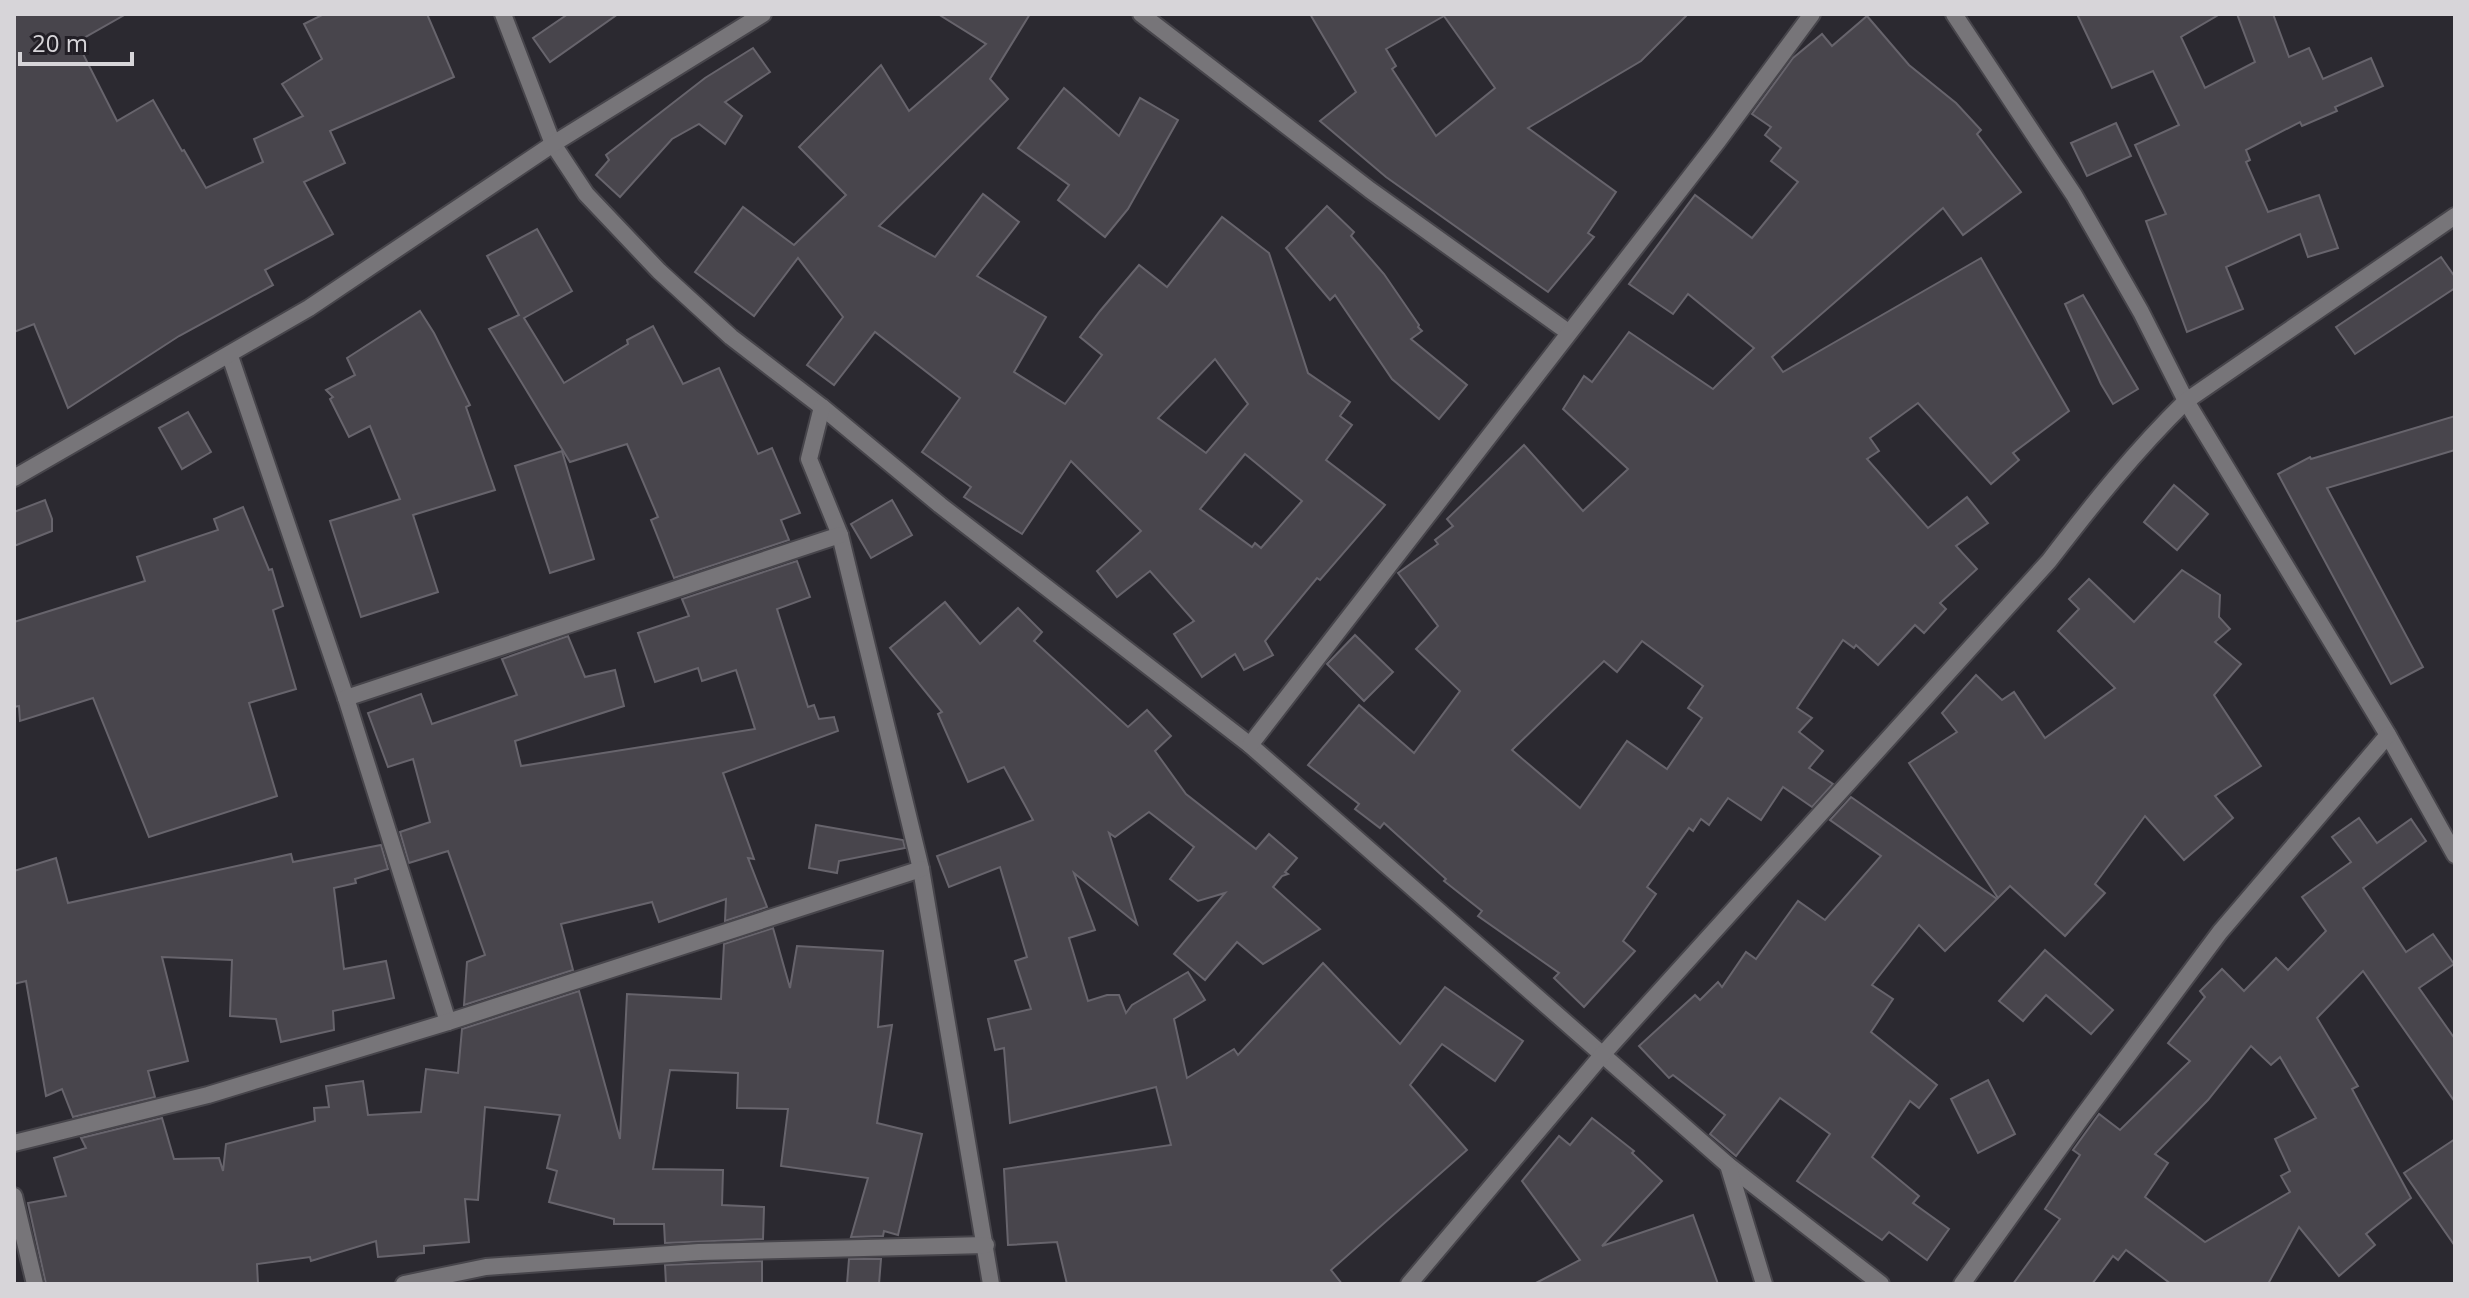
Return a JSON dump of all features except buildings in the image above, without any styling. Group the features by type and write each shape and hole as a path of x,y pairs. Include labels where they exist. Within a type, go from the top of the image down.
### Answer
{"street":[{"path":"503,14 553,144 586,194 659,271 731,337 822,407 940,505 1250,745 1728,1165 1881,1284"},
{"path":"14,478 309,308 553,144 763,14"},
{"path":"1141,14 1370,190 1568,332"},
{"path":"1250,745 1718,141 1812,14"},
{"path":"1954,14 2074,195 2141,312 2186,401 2388,735 2455,855"},
{"path":"1409,1284 1603,1054 2049,561 2105,487 2149,437 2186,401 2455,216"},
{"path":"230,356 346,698 448,1022"},
{"path":"822,407 809,459 840,535 921,869 991,1284"},
{"path":"346,698 840,535"},
{"path":"1962,1284 2220,932 2388,735"},
{"path":"14,1143 208,1095 448,1022 921,869"},
{"path":"1728,1165 1764,1284"},
{"path":"14,1196 35,1284"},
{"path":"404,1284 486,1267 699,1252 986,1245"}]}
